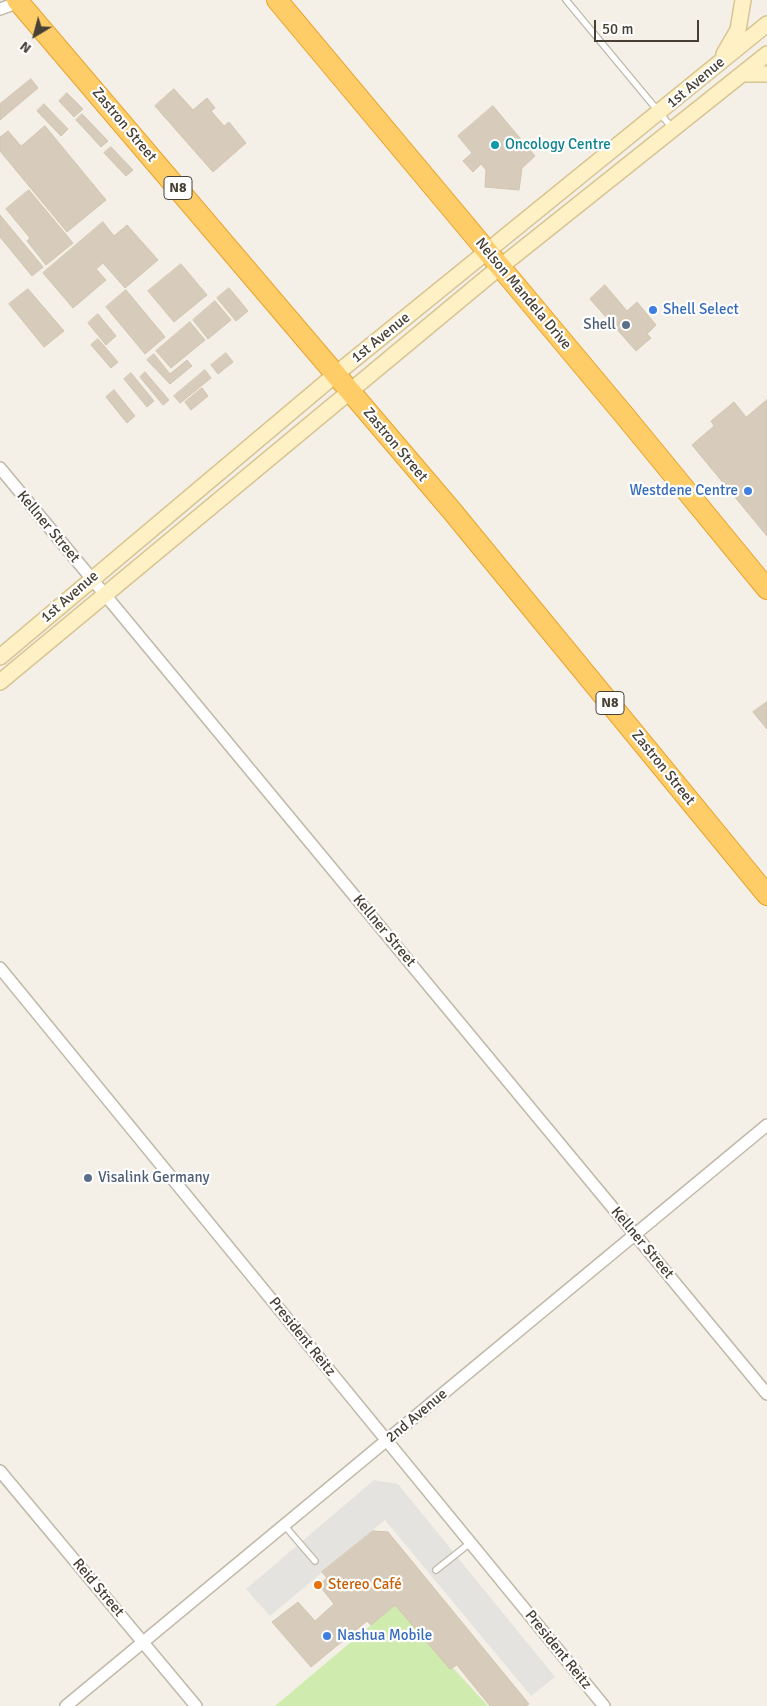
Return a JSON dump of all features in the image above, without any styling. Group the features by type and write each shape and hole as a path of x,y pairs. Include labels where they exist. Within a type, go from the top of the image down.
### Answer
{"highway":[{"name":"Nelson Mandela Drive","path":"276,0 494,259 767,589"},
{"name":"Zastron Street","path":"18,1 452,511 767,895"}],"street":[{"path":"718,64 738,30 743,0"},
{"path":"0,9 18,1"},
{"name":"1st Avenue","path":"0,682 350,392 494,259 660,112 767,24"},
{"name":"1st Avenue","path":"0,657 91,578 336,374 674,130 767,54"},
{"path":"742,74 767,74"},
{"name":"Kellner Street","path":"0,468 767,1394"},
{"name":"President Reitz","path":"0,968 604,1706"},
{"name":"2nd Avenue","path":"66,1706 767,1125"},
{"name":"Reid Street","path":"0,1471 196,1706"}],"lane":[{"path":"566,0 674,130"},
{"path":"284,1525 315,1561"},
{"path":"436,1570 470,1543"}],"green space":[{"path":"395,1605 488,1706 275,1706"}],"shaded area":[{"path":"374,1480 398,1484 555,1677 531,1696 385,1520 270,1616 246,1589"}],"building":[{"path":"31,79 38,88 0,120 0,104"},
{"path":"174,89 193,110 207,98 215,108 211,111 224,126 229,122 246,143 213,172 155,106"},
{"path":"67,93 83,109 74,117 59,101"},
{"path":"44,104 68,129 61,136 37,111"},
{"name":"Oncology Centre","path":"493,106 535,156 522,168 519,190 485,187 486,170 481,164 473,172 463,161 472,153 458,136"},
{"path":"82,114 108,141 101,147 76,120"},
{"path":"45,126 106,200 67,232 0,151 0,137 8,131 21,146"},
{"path":"111,147 133,170 126,176 104,153"},
{"path":"29,190 73,243 46,265 27,241 30,238 6,209"},
{"path":"0,215 43,267 32,276 0,237"},
{"path":"103,222 114,236 127,225 158,260 125,288 103,263 96,269 106,280 73,308 43,273"},
{"path":"181,264 207,295 174,322 148,291"},
{"path":"605,285 627,311 637,302 656,325 647,334 651,338 636,351 590,299"},
{"path":"229,288 248,311 236,321 217,298"},
{"path":"28,289 64,331 44,347 9,304"},
{"path":"126,290 165,337 145,354 106,307"},
{"path":"215,301 231,320 208,339 193,320"},
{"path":"98,314 116,336 106,345 88,323"},
{"path":"190,322 205,340 171,368 156,351"},
{"path":"98,339 118,362 111,368 91,345"},
{"path":"226,353 233,362 218,374 211,365"},
{"path":"154,354 170,374 187,360 192,366 170,384 147,360"},
{"path":"205,370 211,378 180,403 174,396"},
{"path":"145,372 169,400 163,405 140,377"},
{"path":"131,373 154,401 147,407 124,379"},
{"path":"202,388 208,396 191,410 185,402"},
{"path":"114,390 135,416 127,423 106,397"},
{"name":"Westdene Centre","path":"767,400 767,536 692,445 714,426 711,421 734,402 746,417"},
{"path":"767,702 767,729 753,712"},
{"path":"373,1531 388,1532 529,1704 526,1706 490,1706 457,1665 450,1669 395,1605 371,1625 367,1621 311,1667 272,1622 298,1602 315,1621 334,1604 319,1585 327,1578 322,1572"}],"place":[{"name":"Oncology Centre","path":"495,145"},
{"name":"Shell Select","path":"653,310"},
{"name":"Shell","path":"626,325"},
{"name":"Westdene Centre","path":"748,491"},
{"name":"Visalink Germany","path":"88,1178"},
{"name":"Stereo Café","path":"318,1585"},
{"name":"Nashua Mobile","path":"327,1636"}]}
